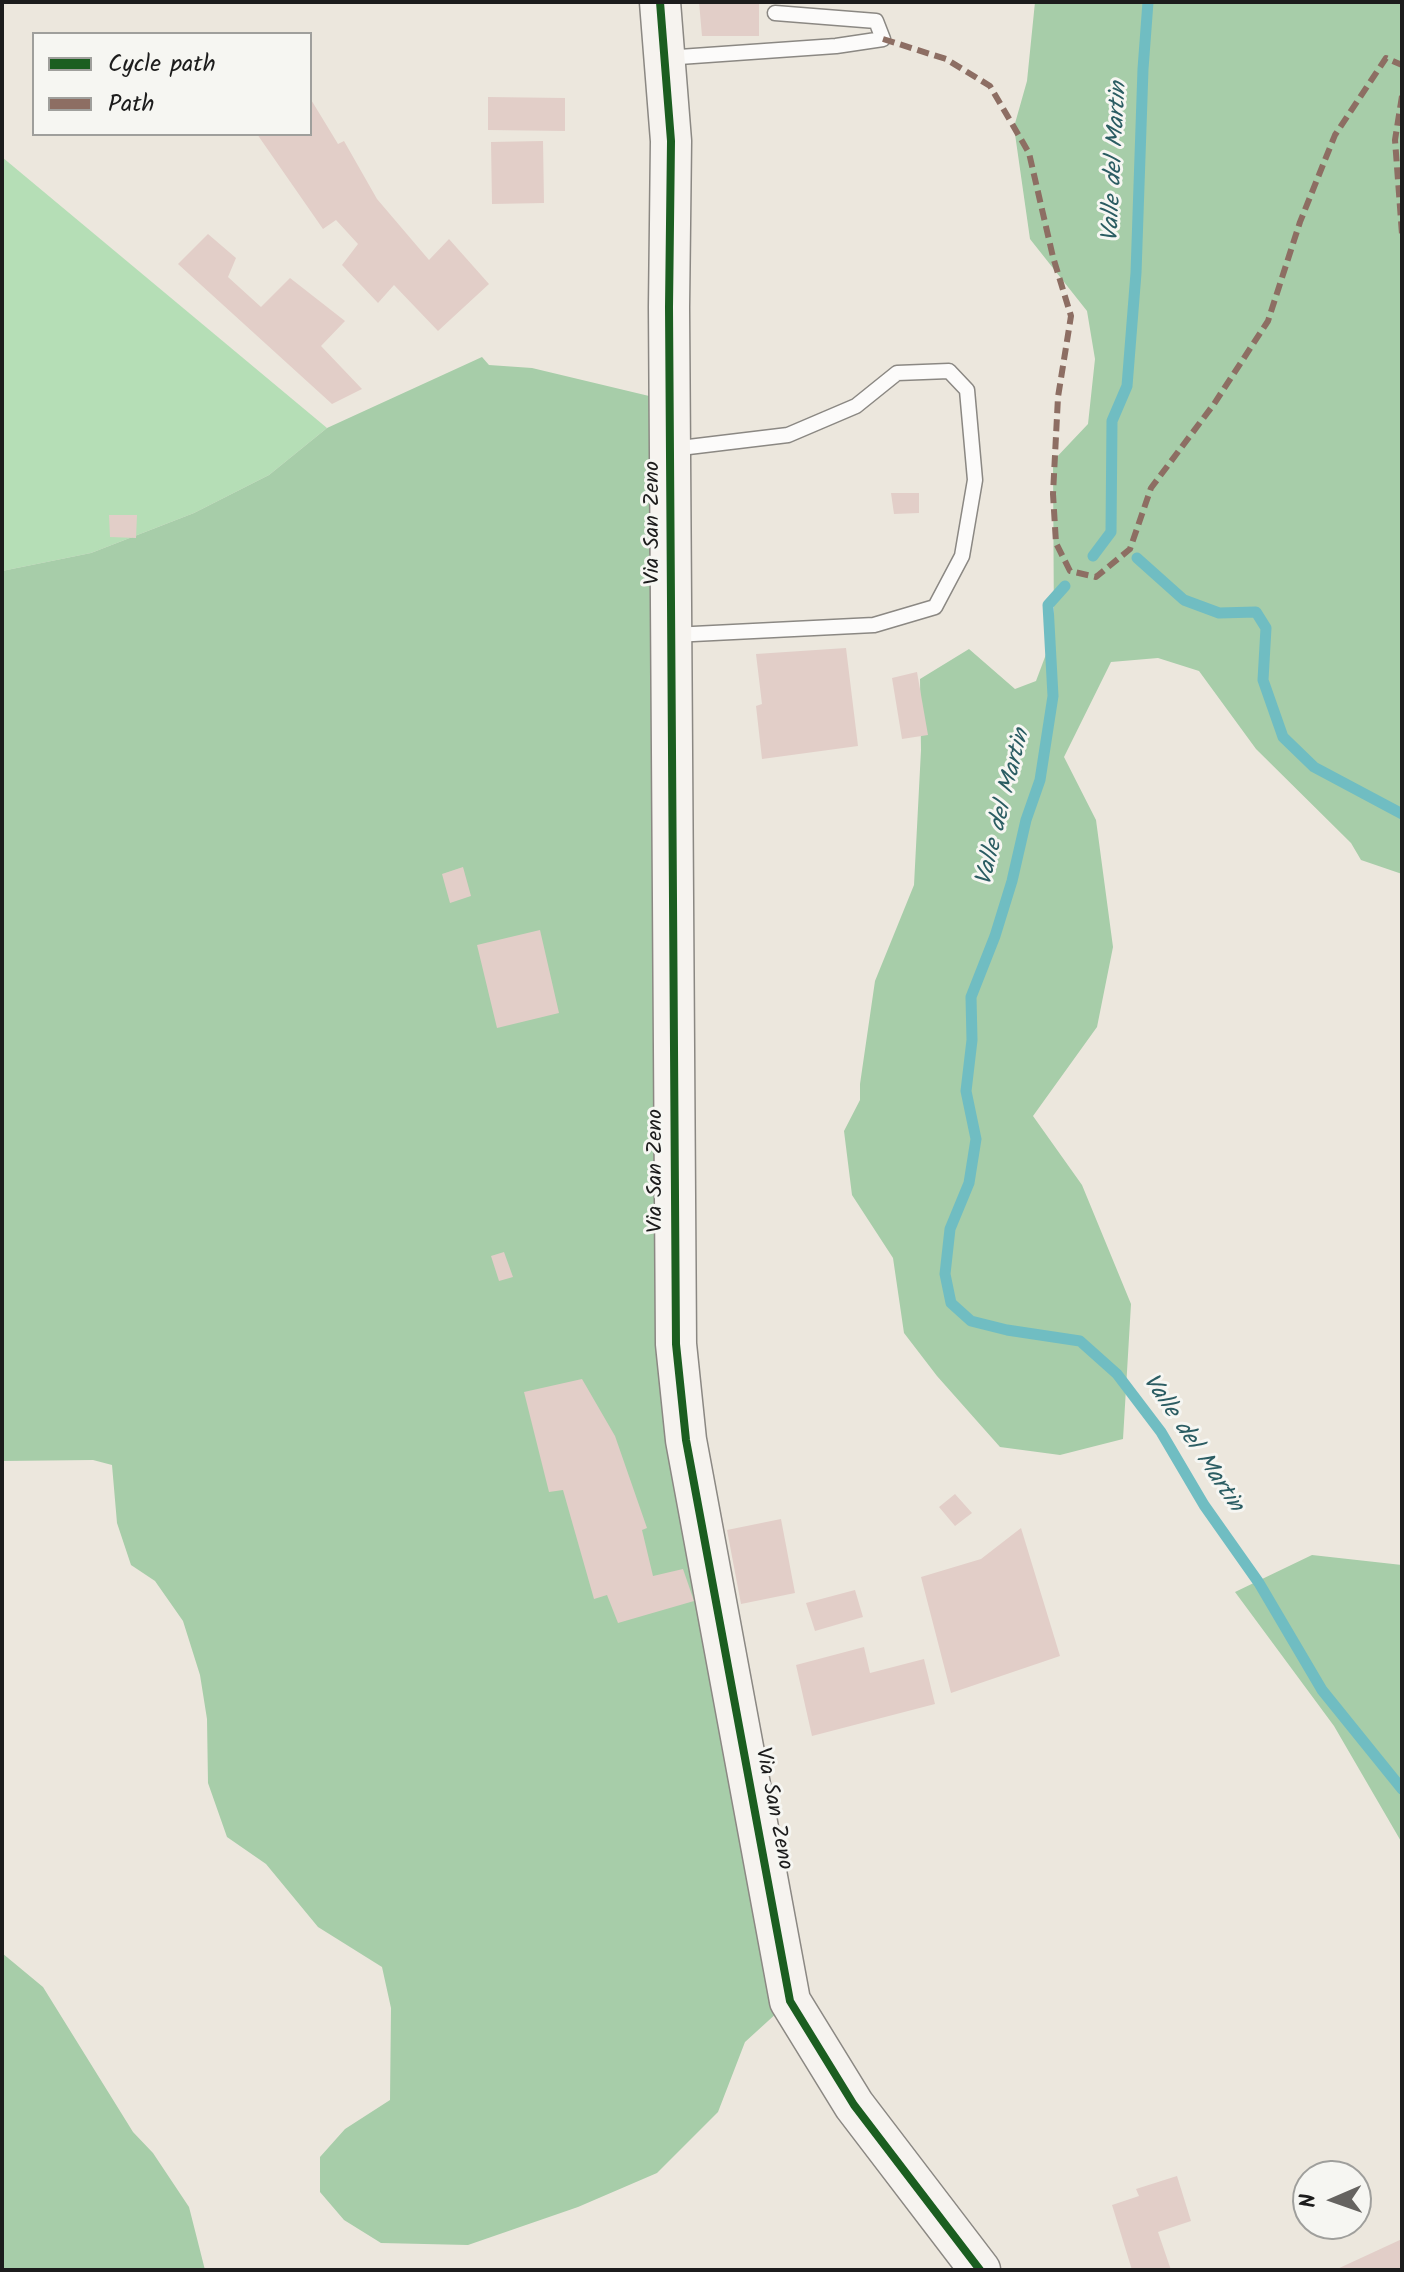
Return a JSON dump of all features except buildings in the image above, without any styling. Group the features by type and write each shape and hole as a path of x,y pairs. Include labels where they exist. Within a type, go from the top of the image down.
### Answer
{"street":[{"name":"Via San Zeno","path":"660,2 671,141 669,307 676,1344 686,1440 790,2001 854,2105 980,2270"}],"lane":[{"path":"665,58 836,46 883,39 876,21 775,13"},
{"path":"671,635 874,625 935,607 962,556 975,480 967,390 949,371 897,373 856,406 788,435 672,449"}],"green space":[{"path":"1035,2 1402,2 1402,874 1361,860 1351,843 1256,749 1199,671 1158,658 1111,662 1064,757 1096,820 1113,947 1097,1027 1033,1116 1082,1185 1131,1304 1123,1439 1060,1455 1000,1447 937,1376 904,1333 893,1258 852,1195 844,1131 860,1100 875,981 914,885 921,750 920,679 969,649 1015,689 1036,681 1054,633 1053,461 1088,424 1095,359 1087,311 1030,239 1014,127 1027,81"},
{"path":"2,157 327,428 269,475 194,513 91,553 2,571"},
{"path":"482,357 489,365 532,368 670,401 676,1344 790,2001 745,2042 718,2112 657,2173 578,2207 468,2245 381,2243 344,2220 320,2192 320,2157 345,2129 390,2100 391,2008 382,1967 318,1927 266,1864 227,1837 208,1783 207,1719 200,1675 183,1621 155,1581 131,1565 117,1523 112,1465 93,1460 2,1461 2,571 91,553 194,513 269,475 327,428"},
{"path":"1312,1555 1402,1565 1402,1843 1334,1726 1235,1592"},
{"path":"2,1953 43,1987 133,2132 153,2153 189,2207 205,2270 2,2270"}],"waterway":[{"name":"Valle del Martin","path":"1093,556 1111,532 1112,421 1127,386 1136,273 1148,2"},
{"path":"1137,558 1184,600 1219,613 1256,612 1266,628 1263,680 1283,737 1314,767 1402,814"},
{"name":"Valle del Martin","path":"1065,586 1048,605 1053,696 1040,780 995,936 971,997 972,1040 966,1091 976,1139 969,1183 950,1229 945,1274 951,1303 971,1321 1080,1341 1117,1374 1161,1432 1204,1505 1259,1583 1322,1690 1402,1789"}],"marked path":[{"path":"883,39 946,59 990,86 1029,153 1053,257 1071,316 1058,397 1053,494 1056,543 1070,571 1096,577 1130,549 1151,488 1214,404 1268,321 1300,222 1335,135 1386,58 1402,65"},
{"path":"1402,96 1395,140 1402,234"}],"cycle path":[{"path":"660,2 671,141 669,307 676,1344 686,1440 790,2001 854,2105 980,2270"}]}
